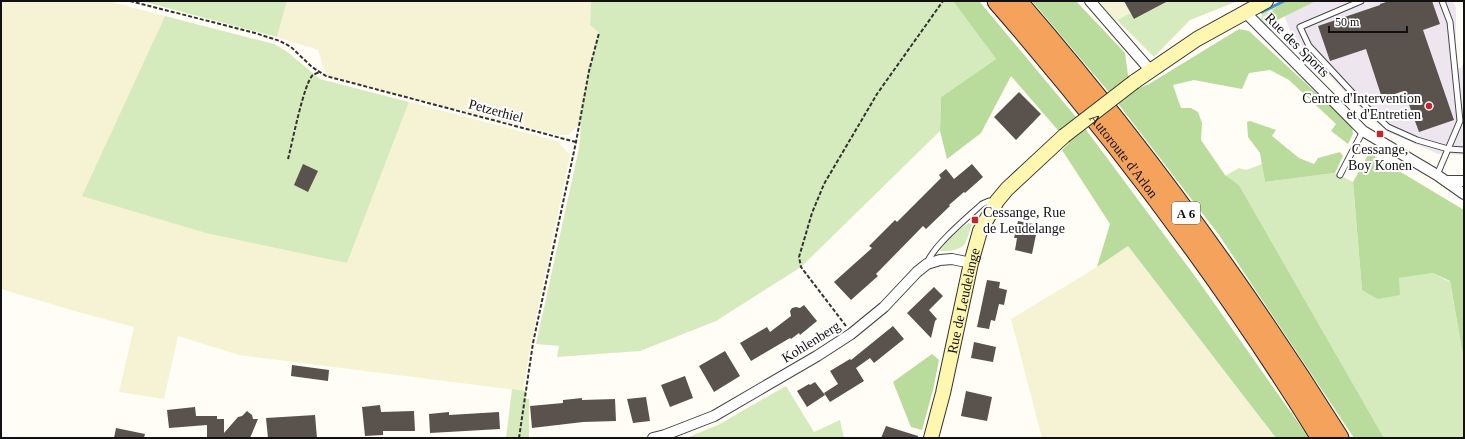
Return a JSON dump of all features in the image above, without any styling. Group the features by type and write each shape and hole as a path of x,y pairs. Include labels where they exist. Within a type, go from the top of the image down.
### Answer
{"highway":[{"name":"Autoroute d'Arlon","path":"997,1 1035,44 1121,152 1186,238 1252,333 1321,438"},
{"name":"Autoroute d'Arlon","path":"1017,1 1047,35 1130,138 1203,236 1267,327 1339,438"}],"main road":[{"name":"Rue de Leudelange","path":"931,438 943,393 971,263 980,231 997,201 1007,189 1064,136 1150,70 1197,39 1266,1"}],"street":[{"path":"1090,1 1150,70"},
{"name":"Rue des Sports","path":"1245,12 1363,130 1442,178 1464,194"},
{"path":"1442,178 1464,181"},
{"path":"927,264 940,260 952,259 971,263"},
{"name":"Kohlenberg","path":"653,438 665,435 714,416 817,356 851,334 884,307 927,264"}],"lane":[{"path":"1360,1 1300,27 1309,46 1360,101 1388,127 1417,140 1448,149 1464,150"},
{"path":"1442,1 1450,22 1460,121 1448,149 1442,178"},
{"path":"1340,175 1363,130"},
{"path":"927,264 936,249 982,204 989,201 997,201"}],"path":[{"name":"Petzerhiel","path":"130,1 280,40 291,47 312,67 326,76 576,142"},
{"path":"851,334 801,267 799,257 812,213 824,184 877,94 943,1"},
{"path":"519,438 533,344 576,142 589,71 599,33"},
{"path":"288,159 304,95 310,79 314,74 319,72"}],"shaded area":[{"path":"1,1 108,1 165,16 83,195 347,263 409,102 557,141 570,155 531,343 523,391 239,355 178,336 164,399 119,392 134,327 1,289"},
{"path":"287,1 591,1 590,25 599,33 589,71 579,125 568,135 558,135 326,76 318,50 277,37"},
{"path":"1090,1 1168,1 1134,19 1131,14 1110,24"},
{"path":"1316,1 1453,1 1456,8 1456,68 1461,68 1464,62 1464,155 1438,154 1386,131 1356,104 1292,36 1284,15"},
{"path":"1128,246 1276,438 1042,438 1011,319 1097,267"}],"green space":[{"path":"141,1 287,1 277,37"},
{"path":"591,1 953,1 996,59 941,97 940,131 801,267 716,321 640,351 557,357 559,346 536,344 579,148 581,126 579,125 589,71 599,33 590,25"},
{"path":"953,1 979,1 1081,123 1197,279 1309,438 1276,438 1128,246 1097,267 1110,224 1062,150 1069,143 1011,76 981,133 947,159 940,131 941,97 996,59"},
{"path":"1032,1 1076,1 1125,53 1128,75 1139,88 1149,84 1239,29 1249,31 1352,126 1353,134 1348,144 1331,131 1336,124 1289,80 1270,70 1249,73 1242,89 1194,80 1173,85 1181,108 1191,108 1198,112 1202,123 1201,140 1225,175 1239,185 1384,438 1354,438 1219,235 1113,97"},
{"path":"1168,1 1238,1 1190,20 1154,57 1117,20 1131,13 1135,19"},
{"path":"1283,1 1263,19 1267,25 1265,26 1261,20 1262,12"},
{"path":"1284,1 1316,1 1267,25 1262,19"},
{"path":"165,16 274,44 286,51 320,79 409,102 347,263 206,233 82,196"},
{"path":"1250,121 1276,130 1272,136 1299,158 1314,164 1318,158 1340,152 1343,156 1335,173 1265,182 1260,153 1248,137 1247,122"},
{"path":"1369,153 1464,210 1464,361 1450,281 1433,273 1399,278 1400,295 1378,299 1362,290 1353,182"},
{"path":"1262,164 1265,182 1335,173 1353,182 1362,290 1399,278 1433,273 1450,282 1464,361 1463,438 1384,438 1239,185 1225,176 1239,168 1246,170"},
{"path":"969,223 973,223 963,246 950,251 940,251 953,236"},
{"path":"932,354 939,360 933,390 922,430 911,427 893,382"},
{"path":"786,386 814,432 840,420 844,438 686,438 718,425"},
{"path":"512,389 526,391 525,399 529,399 529,438 506,438"}],"building":[{"path":"1124,1 1168,1 1134,19"},
{"path":"1389,1 1432,1 1440,24 1423,30 1454,120 1419,132 1404,91 1382,98 1366,49 1330,61 1318,26"},
{"path":"1019,92 1041,114 1016,140 994,117"},
{"path":"303,164 318,171 308,192 294,185"},
{"path":"972,164 983,177 949,205 950,206 926,229 923,226 876,274 878,276 851,300 834,282 872,248 869,246 895,220 897,222 941,178 939,175 946,169 954,179"},
{"path":"1018,221 1038,225 1032,254 1015,250 1017,238 1014,238"},
{"path":"987,280 1000,282 999,288 1007,290 1004,305 999,304 995,321 991,320 989,329 977,327"},
{"path":"934,287 943,296 929,310 937,319 935,321 931,338 907,313"},
{"path":"804,305 817,321 800,335 799,333 751,361 740,343 767,327 770,332 791,316 790,311 792,308 800,308"},
{"path":"893,326 904,339 874,363 870,358 856,368 864,381 830,402 824,393 838,384 830,371 850,359 851,360"},
{"path":"974,342 996,347 993,362 971,358"},
{"path":"725,351 740,376 714,392 699,366"},
{"path":"292,365 329,370 328,381 291,376"},
{"path":"685,376 693,398 670,407 661,385"},
{"path":"815,382 825,395 807,407 797,391"},
{"path":"966,391 992,397 987,421 961,416"},
{"path":"646,397 650,421 633,423 627,399"},
{"path":"582,398 582,400 615,399 616,421 583,422 532,428 530,406 563,403 563,400"},
{"path":"380,405 381,412 414,411 415,431 383,431 383,435 365,436 362,407"},
{"path":"195,407 196,416 217,416 217,419 224,419 224,433 238,417 242,416 247,411 252,415 253,419 258,419 250,438 207,438 207,425 169,428 167,410"},
{"path":"449,412 449,415 499,412 500,429 430,433 429,414"},
{"path":"315,415 317,438 268,438 266,418"},
{"path":"886,426 918,436 918,438 881,438"},
{"path":"116,428 145,434 144,438 114,438"}],"waterway":[{"path":"1262,12 1284,1"}],"place":[{"name":"Centre d'Intervention et d'Entretien","path":"1429,106"},
{"name":"Cessange, Boy Konen","path":"1380,134"},
{"name":"Cessange, Rue de Leudelange","path":"975,220"}]}
